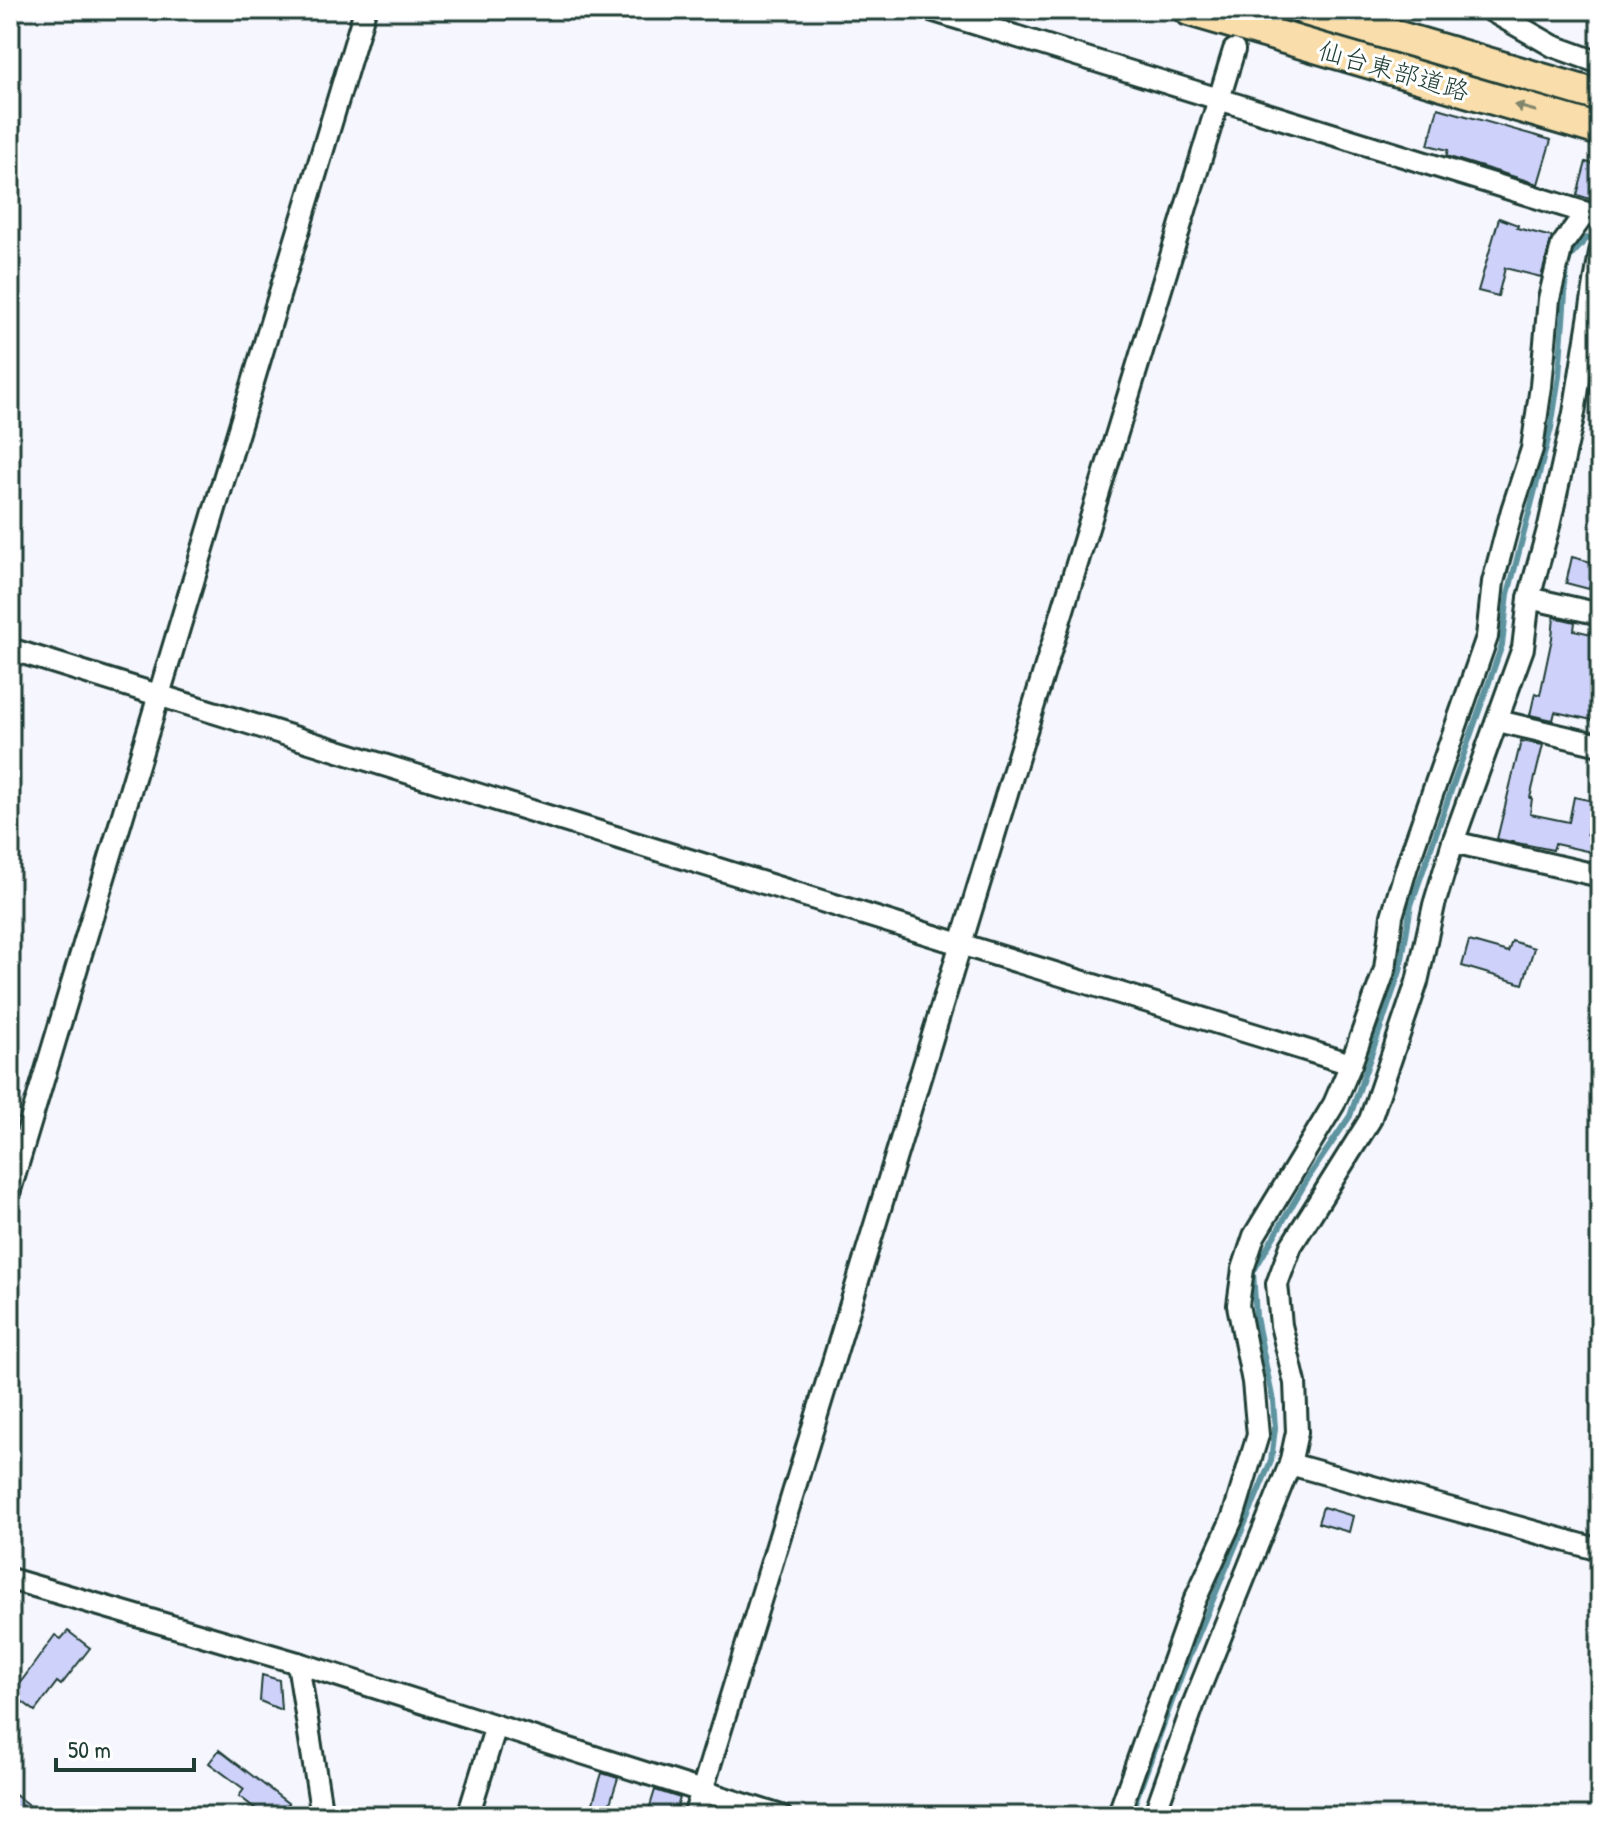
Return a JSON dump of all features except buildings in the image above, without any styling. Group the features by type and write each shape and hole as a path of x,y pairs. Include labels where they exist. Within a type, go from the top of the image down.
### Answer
{"highway":[{"name":"仙台東部道路","path":"1189,10 1600,130"},
{"name":"仙台東部道路","path":"1306,10 1600,96"}],"street":[{"path":"10,1190 365,10"},
{"path":"931,10 1593,215 1562,245 1549,299 1532,449 1493,582 1487,637 1407,866 1392,916 1385,969 1334,1104 1254,1236 1243,1269 1238,1305 1253,1382 1258,1435 1233,1517 1194,1602 1118,1816"},
{"path":"1490,10 1553,46 1600,63"},
{"path":"694,1816 1234,50"},
{"path":"1154,1816 1195,1700 1290,1464 1297,1432 1295,1383 1281,1325 1277,1284 1291,1246 1370,1120 1417,982 1434,905 1453,842 1523,648 1529,598 1549,526 1574,413 1599,254"},
{"path":"1529,598 1600,614"},
{"path":"10,649 1351,1064"},
{"path":"1498,721 1600,745"},
{"path":"1453,842 1600,876"},
{"path":"1290,1464 1600,1550"},
{"path":"10,1579 298,1663 781,1816"},
{"path":"298,1663 322,1816"},
{"path":"468,1816 496,1726"}],"waterway":[{"path":"1130,1816 1183,1671 1271,1461 1275,1428 1273,1401 1256,1317 1253,1272 1310,1175 1350,1116 1400,971 1411,905 1502,645 1508,594 1551,428 1559,376 1567,266 1570,257 1587,238 1600,242"}]}
